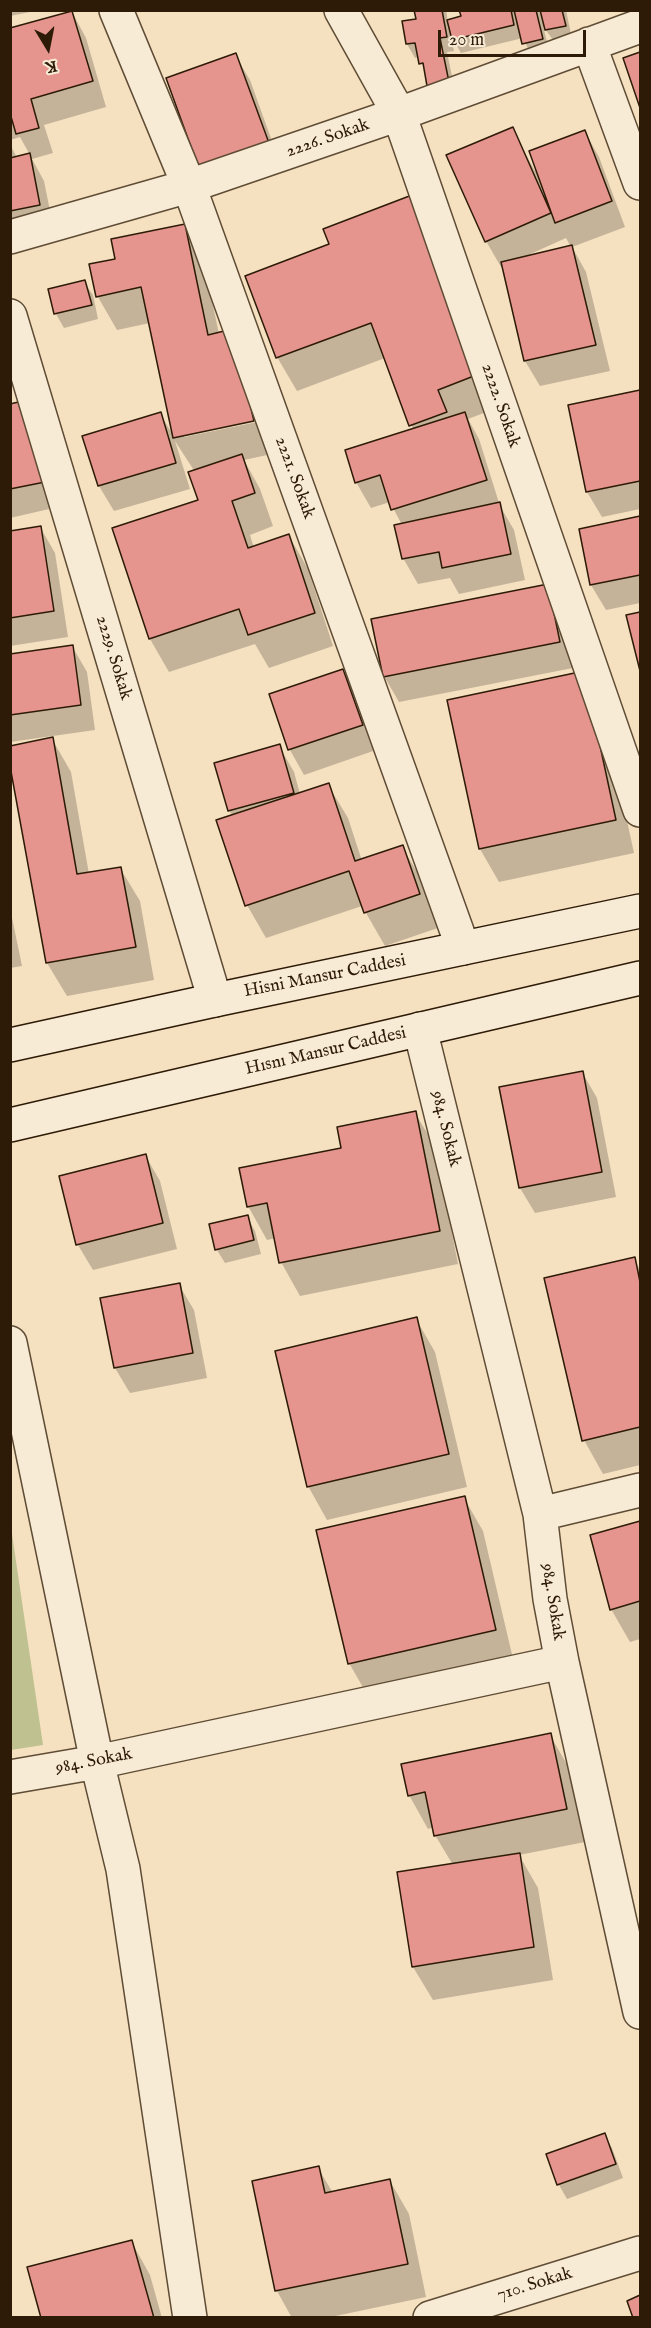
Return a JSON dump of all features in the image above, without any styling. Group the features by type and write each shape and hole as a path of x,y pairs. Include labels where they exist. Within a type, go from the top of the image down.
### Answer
{"street":[{"name":"2221. Sokak","path":"116,10 189,186 463,948"},
{"name":"2222. Sokak","path":"341,10 399,114 640,810"},
{"name":"2226. Sokak","path":"10,237 189,186 399,114 640,26"},
{"path":"589,44 640,183"},
{"name":"2229. Sokak","path":"10,316 215,1000"},
{"name":"Hisni Mansur Caddesi","path":"10,1045 640,911"},
{"name":"Hısnı Mansur Caddesi","path":"10,1125 640,978"},
{"name":"984. Sokak","path":"10,1777 97,1762 562,1662 550,1599 540,1514 420,1029"},
{"path":"10,1343 97,1762 123,1869 190,2318"},
{"path":"540,1514 640,1490"},
{"path":"562,1662 640,2012"},
{"name":"710. Sokak","path":"430,2318 640,2253"}],"green space":[{"path":"11,1527 43,1745 10,1750"}],"building":[{"path":"414,10 442,10 447,37 440,38 449,82 427,86 423,63 419,64 415,43 406,44 402,21 416,19"},
{"path":"459,10 511,10 514,25 452,40 447,20 461,16"},
{"path":"514,10 536,10 543,39 522,44"},
{"path":"540,10 562,10 566,26 545,30"},
{"path":"72,11 93,81 31,99 39,128 16,134 10,113 10,28"},
{"path":"640,52 640,108 623,58"},
{"path":"236,53 269,143 199,169 166,78"},
{"path":"513,127 551,213 485,242 446,155"},
{"path":"585,130 612,201 555,223 529,151"},
{"path":"30,153 40,205 10,211 10,158"},
{"path":"412,195 479,374 438,390 447,412 409,426 371,323 276,358 245,276 329,244 323,229"},
{"path":"185,224 208,335 232,329 254,421 173,438 141,287 96,297 89,264 115,259 111,239"},
{"path":"572,245 596,345 524,361 501,262"},
{"path":"85,280 92,305 54,314 48,289"},
{"path":"640,390 640,481 586,492 568,405"},
{"path":"27,400 45,482 10,489 10,404"},
{"path":"161,412 176,463 98,486 82,436"},
{"path":"465,412 487,480 391,510 380,475 355,483 345,450"},
{"path":"242,454 255,493 232,501 248,548 289,534 315,613 248,635 239,609 149,639 112,528 198,500 188,472"},
{"path":"500,502 511,554 442,568 439,552 402,559 394,525"},
{"path":"640,516 640,575 590,585 579,529"},
{"path":"41,526 54,611 10,618 10,531"},
{"path":"548,584 560,642 383,677 371,619"},
{"path":"640,612 640,671 626,615"},
{"path":"73,645 81,705 10,715 10,654"},
{"path":"343,669 363,725 288,750 269,694"},
{"path":"584,671 616,820 479,849 447,700"},
{"path":"53,737 77,874 121,867 136,947 46,963 10,766 10,746"},
{"path":"280,744 294,793 228,811 214,763"},
{"path":"329,783 355,861 403,845 420,894 364,913 349,871 245,906 216,820"},
{"path":"583,1071 602,1172 519,1188 499,1087"},
{"path":"416,1111 440,1231 279,1263 267,1203 247,1207 239,1168 341,1148 337,1127"},
{"path":"146,1154 163,1223 76,1245 59,1176"},
{"path":"248,1215 254,1240 215,1250 209,1224"},
{"path":"635,1257 640,1282 640,1427 582,1441 544,1278"},
{"path":"180,1283 193,1353 114,1368 100,1298"},
{"path":"417,1317 449,1454 307,1487 275,1351"},
{"path":"465,1496 496,1630 348,1664 316,1530"},
{"path":"640,1521 640,1601 610,1610 590,1535"},
{"path":"551,1733 567,1809 434,1836 425,1792 408,1796 401,1764"},
{"path":"520,1853 534,1947 412,1967 397,1872"},
{"path":"605,2133 616,2164 557,2185 546,2154"},
{"path":"319,2166 325,2193 390,2179 408,2264 275,2291 252,2181"},
{"path":"132,2240 154,2318 41,2318 27,2267"},
{"path":"640,2295 640,2318 633,2318 627,2301"}]}
